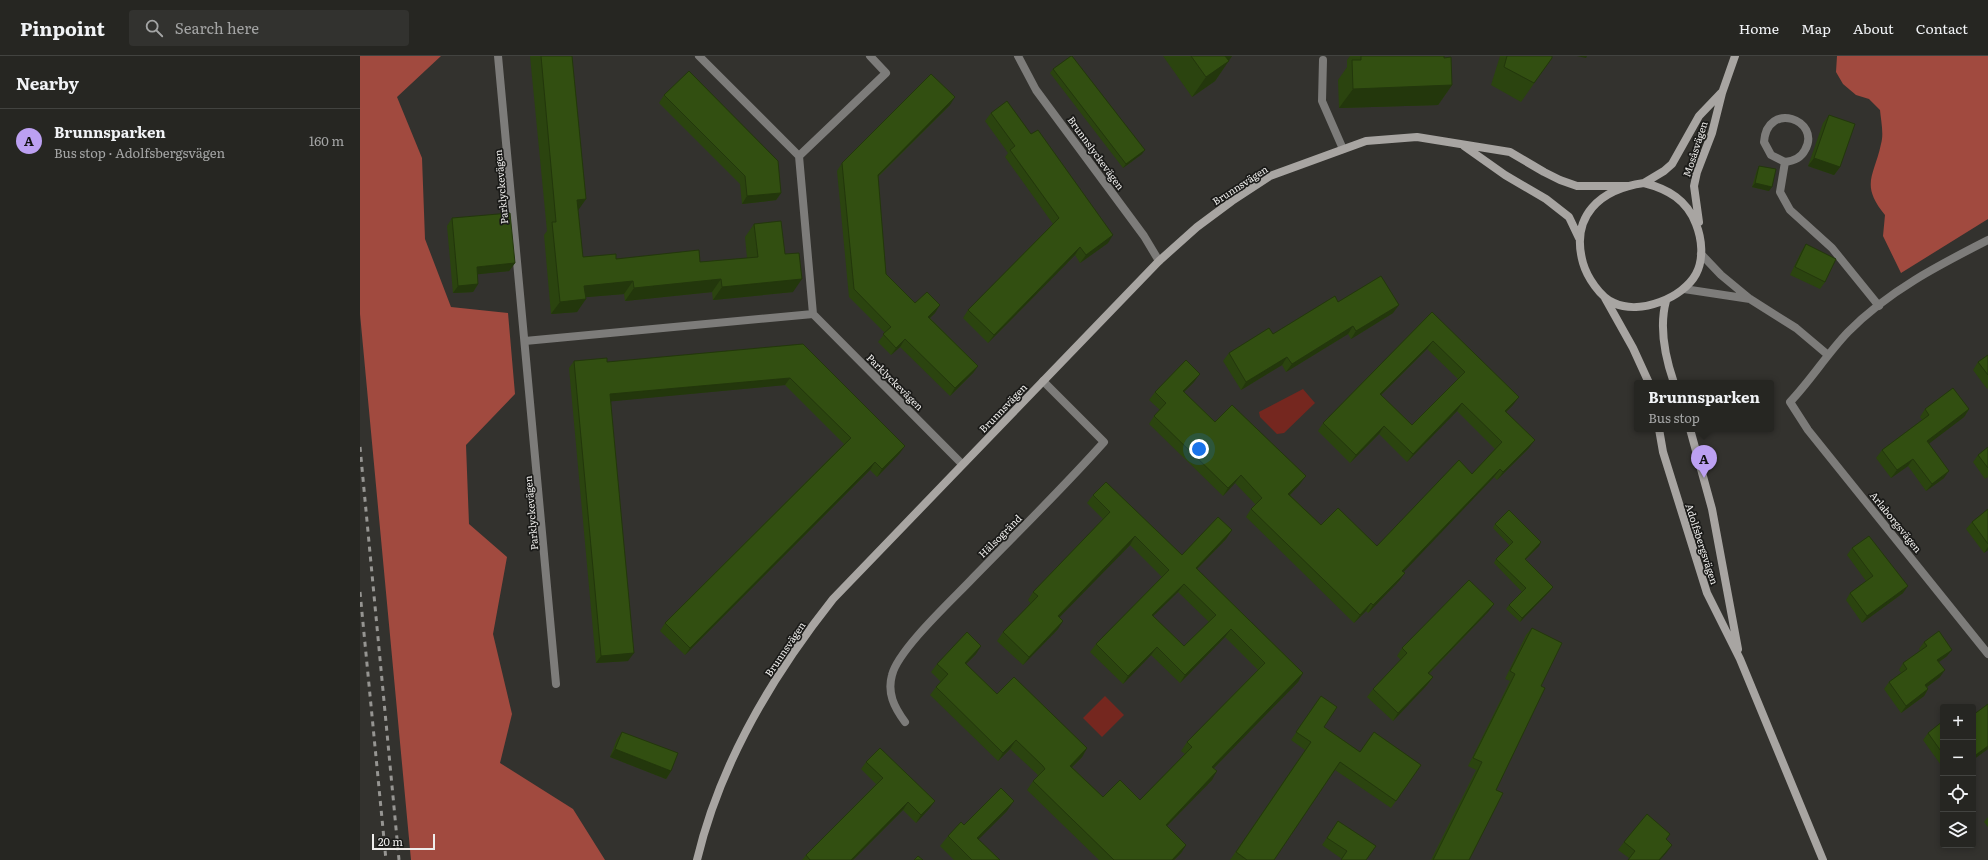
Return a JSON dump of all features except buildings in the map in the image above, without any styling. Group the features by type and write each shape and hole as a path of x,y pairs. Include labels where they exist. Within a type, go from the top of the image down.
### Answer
{"main road":[{"name":"Mosåsvägen","path":"1701,236 1694,186 1696,172 1712,133 1722,93 1735,56"},
{"name":"Mosåsvägen","path":"1644,183 1664,171 1672,164 1699,116 1722,93"},
{"name":"Brunnsvägen","path":"697,860 704,832 727,771 761,702 800,642 833,599 1159,262 1215,214 1270,176 1366,141 1417,137 1510,152 1544,172 1577,186 1628,186"},
{"name":"Brunnsvägen","path":"1461,145 1546,199 1569,217 1579,238"},
{"path":"1603,295 1614,303 1628,306 1646,306 1666,301 1684,289 1696,274 1701,254 1701,236 1693,215 1678,198 1663,188 1644,183 1613,191 1589,211 1579,238 1584,267 1592,282 1603,295 1633,348 1648,380"},
{"path":"1666,301 1662,317 1667,364 1673,380"},
{"name":"Adolfsbergsvägen","path":"1660,432 1663,452 1707,593 1740,659 1823,860"},
{"name":"Adolfsbergsvägen","path":"1691,432 1712,509 1725,586 1740,659"}],"street":[{"name":"Parklyckevägen","path":"498,56 556,684"},
{"path":"525,341 813,314 799,156 699,56"},
{"path":"799,156 886,73 870,56"},
{"name":"Brunnslyckevägen","path":"1018,56 1036,90 1144,236 1159,262"},
{"path":"1322,60 1322,101 1343,149"},
{"path":"1787,118 1800,123 1808,134 1808,141 1806,148 1798,158 1785,162 1771,155 1764,142 1768,128 1773,122 1787,118"},
{"path":"1785,162 1780,192 1790,210 1832,248 1879,306"},
{"path":"1701,254 1721,275 1750,299 1796,328 1828,355 1849,331 1911,282 1988,240"},
{"path":"1684,289 1750,299"},
{"name":"Parklyckevägen","path":"813,314 962,464"},
{"name":"Arlaborgsvägen","path":"1828,355 1808,384 1790,402 1808,430 1988,654"},
{"name":"Hälsogränd","path":"904,722 895,709 890,692 892,674 901,655 944,608 1076,474 1104,442 1043,381"}],"shaded area":[{"path":"360,56 441,56 397,97 422,158 425,239 451,307 508,313 515,394 466,445 469,524 507,557 493,634 512,714 500,763 573,809 605,860 411,860 360,314"},
{"path":"1837,56 1988,56 1988,219 1901,273 1883,236 1885,215 1877,204 1871,188 1871,180 1882,140 1880,110 1869,99 1856,95 1843,84 1836,72"},
{"path":"1303,389 1315,403 1284,433 1277,434 1260,417 1259,412"},
{"path":"1105,696 1124,715 1102,737 1083,718"}],"railway":[{"path":"360,447 399,860"},
{"path":"360,592 386,860"}],"place":[{"name":"Brunnsparken","path":"1704,478"}]}
